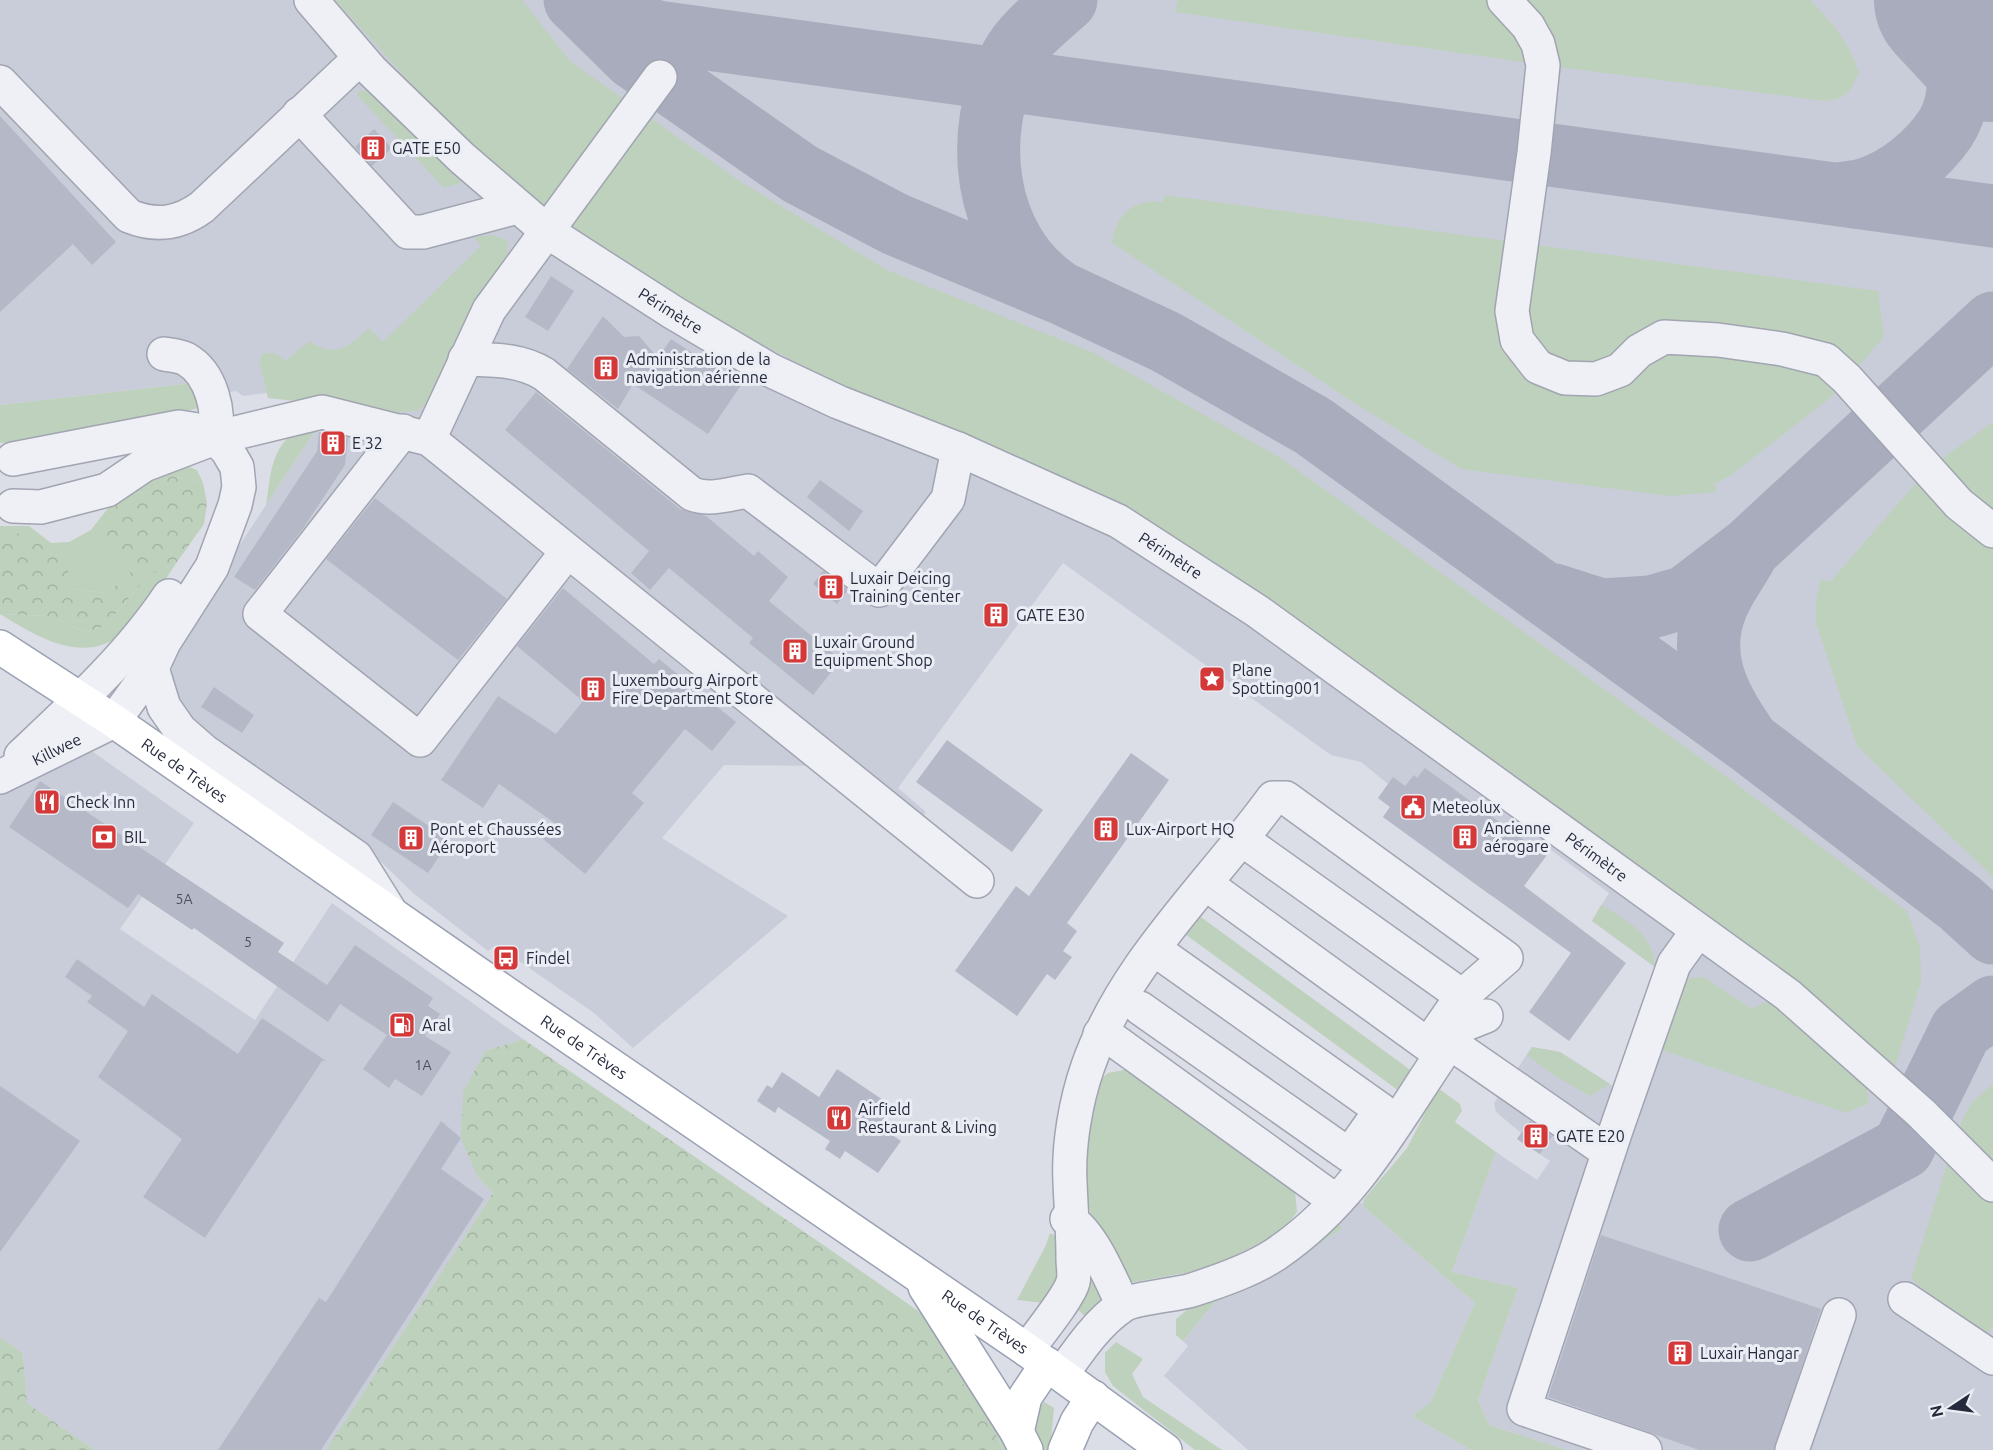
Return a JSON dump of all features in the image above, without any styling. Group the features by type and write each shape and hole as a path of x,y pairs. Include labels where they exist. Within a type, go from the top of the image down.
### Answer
{"main road":[{"name":"Rue de Trèves","path":"0,647 114,721 391,914 1046,1363 1165,1450"},
{"path":"918,1275 1022,1441"},
{"path":"1022,1441 1025,1398 1046,1363"},
{"path":"1065,1450 1077,1422 1093,1397"}],"street":[{"name":"Périmètre","path":"312,0 360,58 462,158 548,232 674,313 770,370 838,402 958,449 1118,521 1257,610 1698,932 1788,995 1921,1113 1993,1185"},
{"path":"1504,0 1528,26 1538,44 1543,65 1534,153 1512,312 1518,340 1538,367 1565,378 1596,380 1620,370 1639,351 1664,337 1718,340 1771,347 1826,360 1877,411 1959,504 1993,531"},
{"path":"0,82 123,210 141,221 171,223 188,218 202,207 360,58"},
{"path":"567,552 420,740 260,614 416,435 465,359 489,310 660,77"},
{"path":"299,114 408,232 423,232 517,207"},
{"path":"164,354 189,361 201,373 214,398 215,438"},
{"path":"465,359 511,361 529,365 544,374 692,494 702,498 748,491 879,590 948,499 958,449"},
{"path":"114,721 152,668 164,642 212,567 237,496 237,467 227,450 215,438 198,430 179,427 25,457 33,480 27,506 106,490 144,465 215,438 322,412 416,435 567,552 977,881"},
{"name":"Killwee","path":"0,776 81,699 147,630 197,554 227,522"},
{"path":"152,668 164,707 180,730 204,751 356,857 391,914"},
{"name":"Killwee","path":"0,776 114,721"},
{"path":"1273,798 1286,798 1506,958 1365,1171 1312,1228 1274,1255 1243,1271 1192,1290 1123,1305 1084,1343 1046,1363 1073,1282 1064,1218 1070,1178 1073,1132 1087,1069 1100,1034 1120,994 1243,840 1273,798"},
{"path":"1243,840 1464,1020 1518,1069 1612,1141"},
{"path":"1206,884 1428,1045 1464,1020"},
{"path":"1646,1450 1524,1409 1612,1141 1674,964 1698,932"},
{"path":"1140,1008 1349,1155 1382,1110 1154,950"},
{"path":"1100,1034 1115,1041 1336,1201"},
{"path":"1064,1218 1089,1239 1123,1305"},
{"path":"1905,1299 1993,1358"},
{"path":"1792,1450 1839,1315"}],"shaded area":[{"path":"0,0 1993,0 1993,1450 1567,1450 1489,1425 1478,1400 1518,1288 1452,1272 1496,1152 1537,1180 1550,1161 1517,1139 1521,1133 1496,1112 1494,1103 1532,1047 1560,1052 1616,1088 1655,967 1592,921 1609,893 1551,850 1536,870 1518,857 1490,895 1383,817 1390,807 1378,798 1388,784 1361,762 1331,755 1063,563 898,788 926,812 904,841 826,766 724,765 662,838 788,916 633,1048 594,1013 496,945 488,951 413,893 368,849 190,721 171,685 173,655 180,635 315,431 351,437 359,401 272,388 266,393 243,396 236,391 223,393 192,383 0,405"},
{"path":"76,740 194,823 120,929 255,1020 332,903 523,1039 485,1051 477,1176 493,1193 326,1450 95,1450 27,1403 23,1353 0,1337 0,777"},
{"path":"1354,1198 1362,1204 1364,1199 1364,1207 1475,1303 1430,1403 1412,1416 1471,1450 1248,1450 1164,1376 1188,1346 1183,1341 1215,1302 1256,1286 1343,1228 1331,1221"}],"green space":[{"path":"335,0 522,0 570,61 738,180 887,270 1094,353 1279,457 1720,772 1907,911 1920,947 1921,981 1895,1067 1671,890 1268,602 842,387 654,286 558,216 462,139"},
{"path":"1178,0 1810,0 1846,43 1859,73 1853,86 1843,97 1824,101 1543,65 1175,12"},
{"path":"360,90 373,93 467,181 444,188 357,95"},
{"path":"1165,195 1878,291 1884,337 1830,398 1731,475 1714,484 1717,492 1670,496 1461,469 1356,404 1112,243 1117,224 1128,210 1143,203 1163,202"},
{"path":"494,235 508,241 507,254 472,307 437,393 417,411 395,412 268,398 259,360 263,353 274,353 286,361 309,341 327,350 335,350 348,345 369,328 383,342 481,246 474,237"},
{"path":"193,383 199,408 75,435 0,443 0,405"},
{"path":"1993,422 1993,877 1857,746 1816,623 1816,600 1821,579 1830,582 1929,468"},
{"path":"298,429 315,431 266,505 273,463 282,445"},
{"path":"184,465 197,470 203,483 171,476 151,491 119,496 133,570 107,593 72,589 0,526 29,526 51,543 69,542 91,530 130,480"},
{"path":"171,476 203,483 207,503 204,524 177,562 149,575 105,626 86,632 47,616 0,614 0,526 63,551 72,589 107,593 133,570 106,549 106,521 119,496 151,491"},
{"path":"177,562 138,620 115,639 98,646 82,648 65,646 32,633 0,614 47,616 86,632 105,626 149,575"},
{"path":"1601,905 1629,923 1644,937 1650,946 1655,967 1592,921"},
{"path":"1198,915 1416,1074 1403,1094 1185,934"},
{"path":"1704,977 1752,1009 1768,1001 1866,1082 1869,1103 1846,1113 1656,1048 1685,979"},
{"path":"523,1039 835,1253 944,1355 999,1440 1003,1450 326,1450 493,1193 477,1176 461,1138 463,1092 485,1051"},
{"path":"1532,1047 1560,1052 1610,1084 1590,1096 1552,1074 1527,1055"},
{"path":"1134,1068 1295,1191 1297,1212 1282,1232 1221,1262 1196,1271 1123,1284 1097,1236 1082,1182 1092,1087 1108,1073"},
{"path":"1993,1084 1993,1165 1958,1130 1971,1103"},
{"path":"1438,1088 1460,1104 1462,1111 1455,1122 1496,1152 1452,1272 1518,1288 1478,1400 1489,1425 1567,1450 1471,1450 1412,1416 1430,1403 1475,1303 1364,1207 1364,1199 1407,1148"},
{"path":"1949,1158 1993,1205 1993,1326 1988,1332 1979,1333 1911,1279"},
{"path":"1336,1224 1343,1228 1256,1286 1215,1302 1183,1341 1176,1335 1176,1319 1199,1300"},
{"path":"1050,1233 1065,1241 1053,1304 1017,1300 1046,1245"},
{"path":"835,1253 924,1315 1011,1450 1003,1450 999,1439"},
{"path":"1089,1254 1110,1296 1088,1319 1073,1305"},
{"path":"0,1337 23,1353 27,1403 95,1450 0,1450"},
{"path":"1116,1342 1143,1359 1132,1374 1143,1397 1222,1450 1195,1450 1113,1386 1105,1372 1105,1353"},
{"path":"1044,1402 1054,1408 1050,1450 1038,1450 1031,1420"}],"building":[{"path":"0,116 116,242 92,265 73,244 0,312"},
{"name":"GATE E50","path":"374,129 392,148 372,166 355,147"},
{"path":"551,276 574,291 548,331 525,317"},
{"path":"603,316 624,337 639,336 658,358 671,339 741,385 708,434 633,384 618,409 567,369"},
{"path":"536,392 680,509 706,516 754,556 758,551 788,577 769,601 841,660 813,695 749,643 753,638 669,568 650,590 631,573 649,551 505,430"},
{"path":"319,432 348,438 345,465 302,530 255,590 234,577 317,451"},
{"path":"820,480 863,511 849,531 807,497"},
{"path":"375,498 507,599 458,660 326,559"},
{"name":"Luxair Deicing Training Center","path":"823,571 848,590 837,604 813,584"},
{"path":"563,588 654,664 659,659 736,722 712,751 685,729 632,793 644,803 585,874 543,839 556,824 499,784 483,808 441,780 498,696 556,734 583,701 517,646"},
{"path":"214,687 254,715 242,733 201,707"},
{"path":"947,740 1043,810 1012,852 916,782"},
{"path":"1131,753 1169,780 1067,923 1077,931 1063,951 1072,957 1055,980 1047,974 1017,1016 955,971 1016,886 1029,896"},
{"path":"1425,768 1546,856 1524,886 1626,963 1569,1041 1529,1012 1571,953 1383,817 1390,807 1378,798 1393,777 1405,786 1414,775 1417,778"},
{"path":"40,781 284,943 278,952 327,985 355,945 433,998 428,1006 440,1014 425,1036 451,1052 422,1096 395,1079 389,1088 363,1069 387,1035 340,1004 328,1022 194,928 192,930 138,894 128,908 9,827"},
{"name":"Pont et Chaussées Aéroport","path":"393,802 450,840 428,873 371,835"},
{"path":"77,959 144,1007 152,994 238,1054 262,1018 326,1061 322,1061 205,1238 143,1197 182,1139 98,1077 128,1031 87,1002 92,996 65,977"},
{"name":"Airfield Restaurant & Living","path":"837,1069 892,1106 879,1126 901,1141 878,1173 845,1151 840,1159 825,1149 830,1141 778,1107 775,1113 757,1101 767,1085 772,1088 782,1072 819,1097"},
{"path":"0,1086 80,1141 0,1252"},
{"path":"441,1121 461,1138 441,1169 484,1199 321,1450 218,1450 319,1298 326,1302"},
{"name":"GATE E20","path":"1530,1121 1552,1136 1540,1154 1517,1139"},
{"name":"Luxair Hangar","path":"1601,1235 1821,1309 1774,1450 1699,1450 1548,1397"}],"taxiway":[{"path":"575,0 634,58 800,174 895,224 1063,294 1166,342 1313,426 1749,742 1960,903 1993,933"},
{"path":"1055,289 1031,268 1012,242 999,213 991,182 989,149 991,117 999,85 1012,56 1030,33 1066,0"},
{"path":"1838,194 1881,184 1902,172 1921,156 1945,129 1956,100 1959,64 1954,29 1943,0"},
{"path":"597,6 616,18 657,32 1993,216"},
{"path":"1554,595 1601,610 1651,607 1686,597 1750,548 1993,323"},
{"path":"1745,556 1717,605 1711,623 1709,657 1718,690 1745,736"},
{"path":"1750,1230 1903,1148 1961,1030 1993,1007"}],"runway":[{"path":"1952,0 1993,44"}],"place":[{"name":"GATE E50","path":"373,148"},
{"name":"Administration de la navigation aérienne","path":"606,368"},
{"name":"E 32","path":"333,443"},
{"name":"Luxair Deicing Training Center","path":"831,587"},
{"name":"GATE E30","path":"996,615"},
{"name":"Luxair Ground Equipment Shop","path":"795,651"},
{"name":"Plane Spotting001","path":"1212,679"},
{"name":"Luxembourg Airport Fire Department Store","path":"593,689"},
{"name":"Check Inn","path":"47,802"},
{"name":"Meteolux","path":"1413,807"},
{"name":"Lux-Airport HQ","path":"1106,829"},
{"name":"BIL","path":"104,837"},
{"name":"Ancienne aérogare","path":"1465,837"},
{"name":"Pont et Chaussées Aéroport","path":"411,838"},
{"name":"Findel","path":"506,958"},
{"name":"Aral","path":"402,1025"},
{"name":"Airfield Restaurant & Living","path":"839,1118"},
{"name":"GATE E20","path":"1536,1136"},
{"name":"Luxair Hangar","path":"1680,1353"}]}
